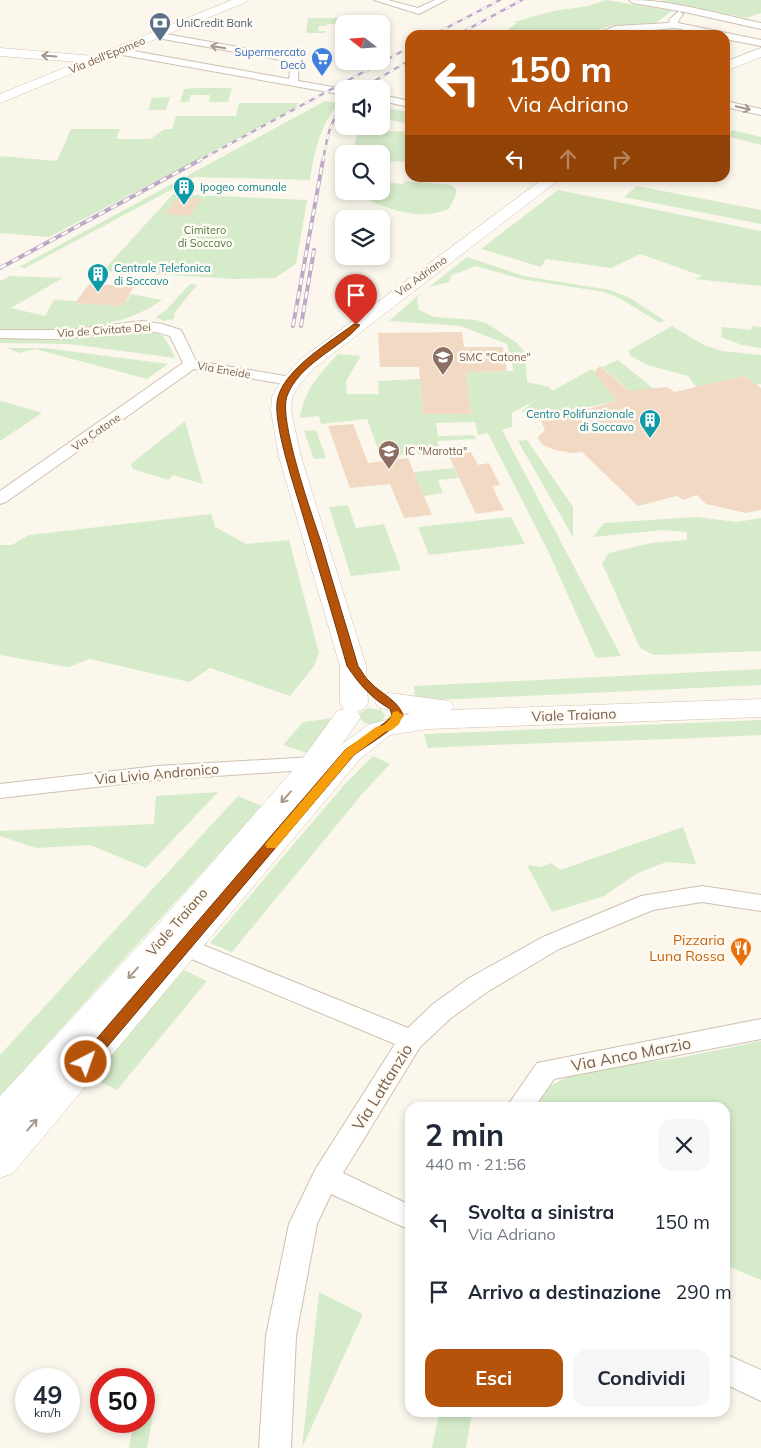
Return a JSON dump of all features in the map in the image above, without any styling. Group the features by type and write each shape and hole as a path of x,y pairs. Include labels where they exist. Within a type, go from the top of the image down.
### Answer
{"street":[{"name":"Via dell'Epomeo","path":"0,99 242,0"},
{"path":"378,0 419,11 442,0"},
{"path":"632,0 686,9 761,26"},
{"path":"675,26 673,21 686,9"},
{"path":"612,30 675,26 695,30"},
{"path":"155,35 296,60 294,82"},
{"path":"730,37 761,43"},
{"path":"117,51 335,90"},
{"path":"0,52 97,60"},
{"path":"730,65 761,52"},
{"path":"390,100 405,103"},
{"path":"730,105 761,112"},
{"name":"Via Adriano","path":"385,715 353,666 290,457 281,412 282,397 291,381 325,349 548,182"},
{"name":"Via de Civitate Dei","path":"0,334 70,334 142,325 162,328 176,333"},
{"name":"Via Eneide","path":"176,333 191,364 291,381"},
{"name":"Via Catone","path":"0,499 191,364"},
{"name":"Via Adriano","path":"351,710 353,666"},
{"name":"Viale Traiano","path":"0,1121 174,943 385,715 432,707 761,694"},
{"name":"Viale Traiano","path":"385,715 443,720 761,708"},
{"path":"351,710 350,722 362,729 385,715"},
{"name":"Viale Traiano","path":"0,1162 314,764 351,710"},
{"name":"Via Livio Andronico","path":"0,790 91,779 257,765 314,764"},
{"name":"Via Lattanzio","path":"275,1448 280,1336 303,1224 325,1178 411,1040 442,1011 478,985 551,943 649,902 702,894 761,903"},
{"path":"174,943 411,1040"},
{"name":"Via Anco Marzio","path":"524,1102 546,1070 761,1029"},
{"path":"325,1178 405,1216"},
{"path":"730,1370 761,1386"}],"green space":[{"path":"606,0 672,11 655,23 612,25 598,30 507,30 517,23 514,22 553,11 588,6"},
{"path":"761,0 761,13 747,18 661,1"},
{"path":"308,18 335,18 335,24 319,26 318,31 326,31 325,33 306,33"},
{"path":"232,88 228,102 209,102 210,95 191,95 189,102 180,102 184,89"},
{"path":"170,97 166,110 148,110 152,98"},
{"path":"325,101 335,102 335,108 319,139 310,180 195,177 25,268 19,267"},
{"path":"239,103 299,103 295,106 300,106 49,237 0,233 0,156 57,161 71,129 120,129 116,139 150,139 165,129 172,129 176,116 236,116"},
{"path":"390,109 405,111 405,123 390,120"},
{"path":"733,130 761,137 761,145 730,137 730,133"},
{"path":"390,131 405,132 405,162 390,161 390,145 354,145 357,135 390,135"},
{"path":"404,181 451,185 456,189 456,195 449,209 436,213 410,213 369,200 390,200 390,183 403,184"},
{"path":"637,186 761,210 761,224 624,197"},
{"path":"558,190 761,231 761,286 695,279 702,276 640,254 611,268 546,259 541,267 481,249"},
{"name":"Cimitero di Soccavo","path":"173,194 307,200 296,264 275,278 235,279 103,271"},
{"path":"467,257 524,276 610,290 630,298 665,321 660,323 619,298 604,292 521,279 476,266 452,275 449,282 429,287"},
{"path":"10,276 63,278 11,308 45,316 54,300 123,306 131,294 162,300 124,319 104,324 63,329 0,330 0,281"},
{"path":"190,284 197,285 175,312 174,319 163,321 156,317 166,310"},
{"path":"420,294 417,299 419,310 434,317 476,320 486,323 517,343 525,353 527,382 549,387 552,391 592,369 617,401 569,411 572,414 521,412 534,401 512,413 512,427 502,430 621,656 596,658 549,553 488,433 478,435 475,422 436,423 438,436 474,435 476,439 437,441 441,452 381,457 367,419 321,424 319,416 300,418 309,390 338,354 361,356 346,381 347,394 379,394 378,381 420,379 423,414 471,414 466,372 514,371 507,344 461,326 389,321"},
{"path":"672,326 704,345 722,351 761,355 761,384 757,385 744,376 696,387 688,376 647,365 631,356 628,351"},
{"path":"752,326 761,327 761,348 742,345 721,337 722,327 751,330"},
{"path":"135,330 152,331 161,335 165,338 175,358 70,344 0,343 0,337 92,337"},
{"path":"7,348 45,348 168,364 147,379 35,349 19,353"},
{"path":"618,360 654,389 639,399 602,367"},
{"path":"0,402 42,413 0,441"},
{"path":"185,421 203,484 173,475 168,480 133,469 131,464"},
{"path":"316,430 326,458 314,459 304,431"},
{"path":"527,440 573,507 573,537 518,441"},
{"path":"454,468 459,478 438,480 443,493 424,496 414,472"},
{"path":"348,505 356,528 384,524 401,570 351,576 329,507"},
{"path":"211,514 215,527 246,544 289,540 319,653 314,666 290,696 210,668 189,682 90,659 68,667 0,655 0,545 12,545 29,535"},
{"path":"511,517 525,544 429,555 418,527"},
{"path":"696,517 737,522 761,518 761,651 654,655 640,648 602,563 609,553 651,543 687,540 687,532 663,530 593,537 604,523"},
{"path":"761,669 761,685 415,701 414,686"},
{"path":"368,708 381,710 385,715 383,720 373,724 361,720 359,714"},
{"path":"334,718 307,753 283,745 303,722"},
{"path":"761,720 761,735 719,737 428,748 424,734"},
{"path":"373,756 390,764 363,793 232,952 210,943 344,785"},
{"path":"218,792 146,868 90,845 36,848 0,836 0,831 154,824 156,796"},
{"path":"238,796 262,806 0,1096 0,1055"},
{"path":"683,827 696,864 666,862 636,874 604,896 552,912 527,865 541,867 551,863 560,870"},
{"path":"184,970 207,981 117,1090 92,1078"},
{"path":"761,1041 761,1280 730,1267 730,1102 537,1102 546,1088 577,1072 684,1057"},
{"path":"319,1292 363,1314 302,1448"},
{"path":"438,1417 471,1417 466,1448 432,1448"},
{"path":"132,1433 150,1433 147,1448 129,1448"}],"building":[{"name":"Ipogeo comunale","path":"178,197 202,199 189,216 165,214"},
{"name":"Centrale Telefonica di Soccavo","path":"89,284 134,286 123,306 75,303"},
{"name":"SMC \"Catone\"","path":"462,332 464,347 503,347 507,371 466,372 471,414 423,414 419,367 380,367 378,333"},
{"name":"Centro Polifunzionale di Soccavo","path":"600,366 629,391 667,387 674,392 744,376 761,388 761,510 746,513 706,504 697,495 683,500 677,496 638,506 582,452 572,453 555,450 543,445 537,438 545,430 539,416 587,409 617,401 594,372"},
{"path":"353,424 368,463 408,458 432,515 404,518 390,484 350,488 328,426"},
{"path":"471,452 478,465 489,463 500,485 492,486 504,510 476,514 448,454"}],"railway":[{"path":"443,30 500,0"},
{"path":"466,30 522,0"},
{"path":"198,161 405,50"},
{"path":"376,80 405,63"},
{"path":"323,161 327,138 335,118"},
{"path":"0,268 200,160"},
{"path":"293,326 323,160"},
{"path":"301,326 314,250"}],"slow traffic":[{"path":"271,845 350,752 380,730 388,727 395,721 397,715"}],"place":[{"name":"UniCredit Bank","path":"160,42"},
{"name":"Supermercato Decò","path":"322,77"},
{"name":"Ipogeo comunale","path":"184,206"},
{"name":"Centrale Telefonica di Soccavo","path":"98,293"},
{"name":"SMC \"Catone\"","path":"443,376"},
{"name":"Centro Polifunzionale di Soccavo","path":"650,439"},
{"name":"IC \"Marotta\"","path":"389,470"},
{"name":"Pizzaria Luna Rossa","path":"741,967"}],"route":[{"path":"86,1062 350,752 380,730 388,727 395,721 398,715 395,707 382,699 365,684 353,666 290,457 281,412 282,397 291,381 307,364 356,325"}]}
